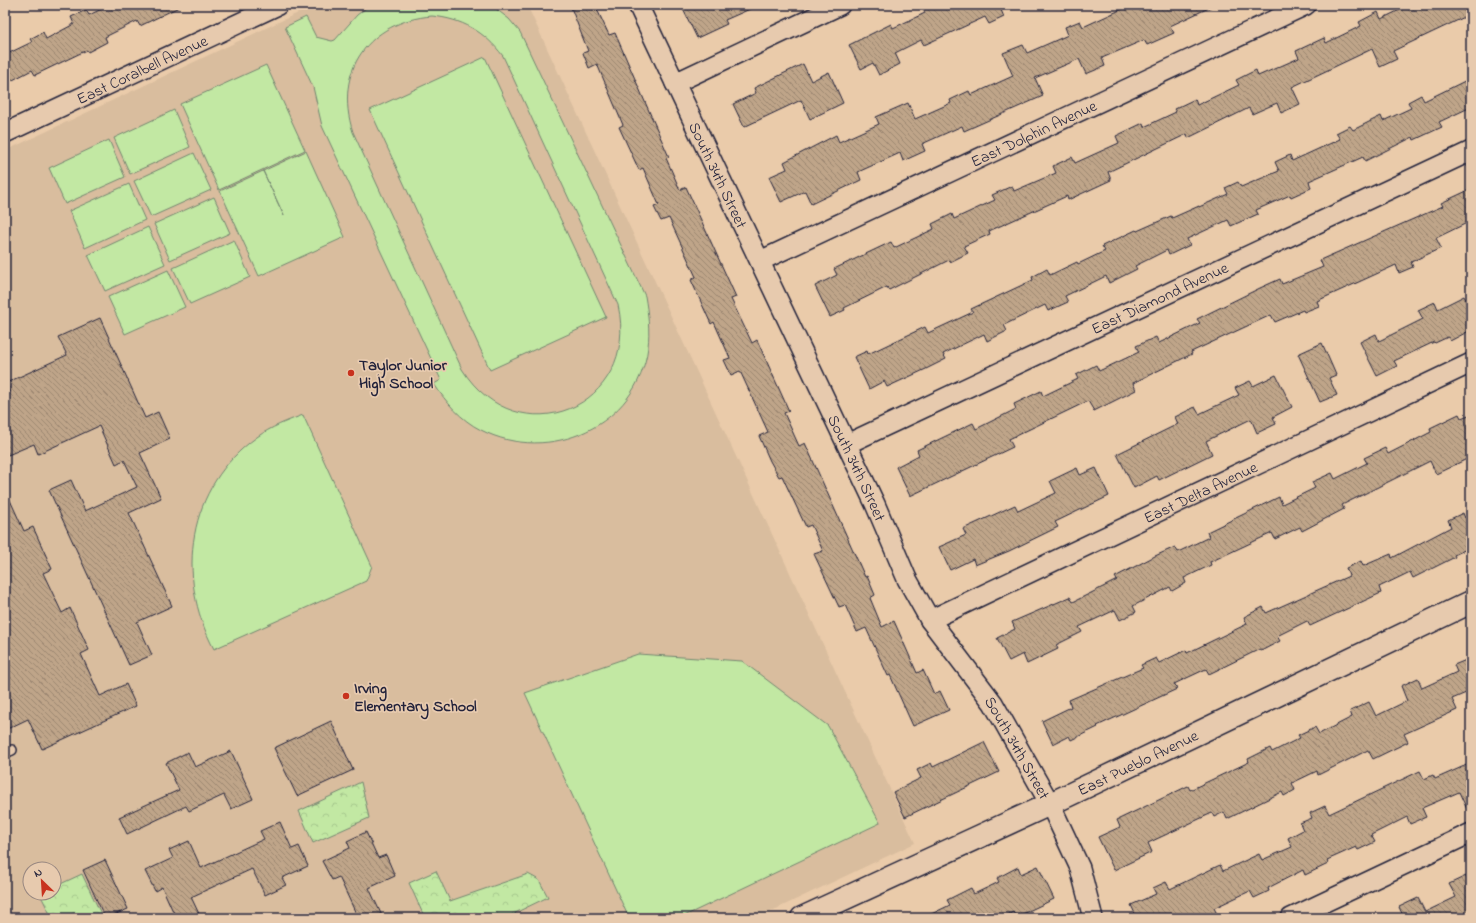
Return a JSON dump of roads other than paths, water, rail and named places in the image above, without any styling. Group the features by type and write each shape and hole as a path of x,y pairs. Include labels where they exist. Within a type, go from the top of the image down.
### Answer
{"street":[{"name":"East Coralbell Avenue","path":"5,133 278,5"},
{"name":"South 34th Street","path":"638,5 847,444 875,504 907,580 930,620 993,703 1050,804 1080,868 1093,918"},
{"path":"675,83 840,5"},
{"name":"East Dolphin Avenue","path":"760,261 1306,5"},
{"name":"East Diamond Avenue","path":"847,444 1471,151"},
{"name":"East Delta Avenue","path":"930,620 1471,363"},
{"name":"East Pueblo Avenue","path":"802,918 1050,804 1471,602"},
{"path":"1291,918 1471,833"}],"place":[{"name":"Taylor Junior High School","path":"351,373"},
{"name":"Irving Elementary School","path":"346,696"}]}
